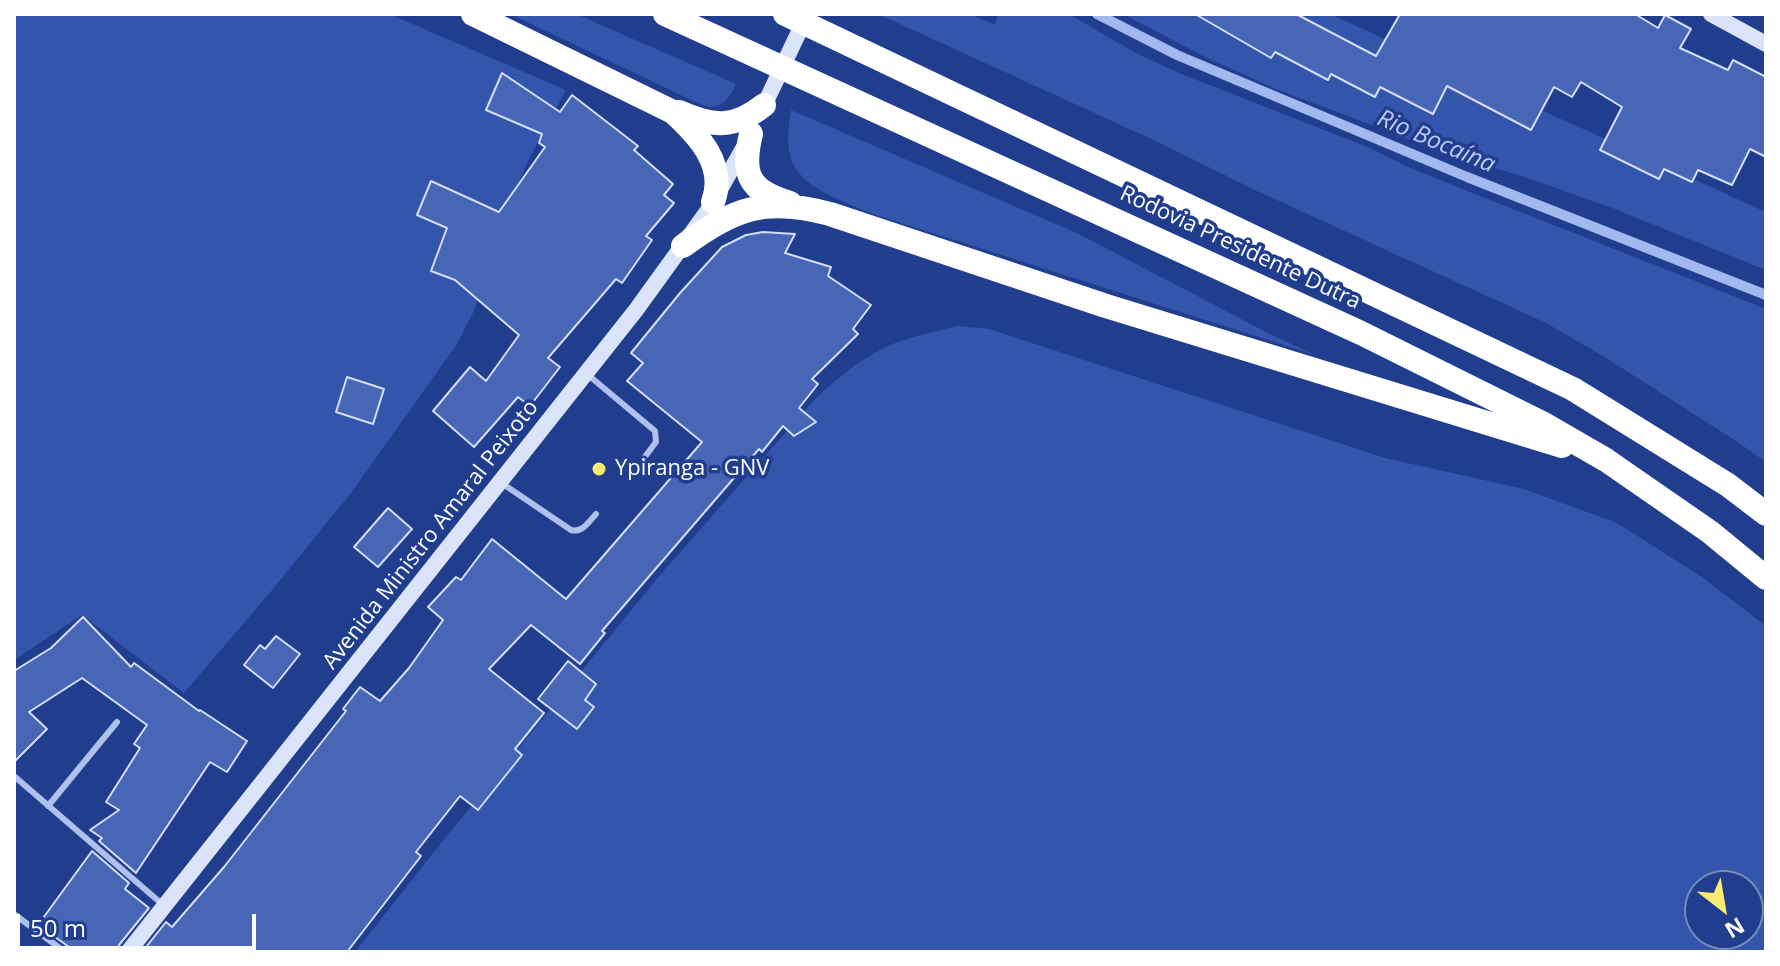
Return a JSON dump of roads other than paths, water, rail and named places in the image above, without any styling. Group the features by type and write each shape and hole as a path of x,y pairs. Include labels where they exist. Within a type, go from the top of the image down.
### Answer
{"highway":[{"path":"473,14 673,112 703,143 714,167 717,186 713,202"},
{"name":"Rodovia Presidente Dutra","path":"665,14 1361,333 1542,423 1606,460 1710,532 1766,578"},
{"name":"Rodovia Presidente Dutra","path":"785,14 1573,389 1728,485 1766,514"},
{"path":"647,98 694,118 720,124 741,120 764,105"},
{"path":"751,134 746,160 752,180 769,196 1106,306 1606,460"},
{"path":"683,246 717,222 741,212 778,205 800,206"}],"main road":[{"name":"Avenida Ministro Amaral Peixoto","path":"128,952 586,374 683,246 713,202 751,134 807,14"},
{"path":"1711,14 1766,44"}],"lane":[{"path":"586,374 655,431 656,442 644,458"},
{"path":"500,482 575,532 596,514"},
{"path":"48,806 117,722"},
{"path":"14,776 165,906"},
{"path":"14,914 65,952"}],"waterway":[{"name":"Rio Bocaína","path":"1097,14 1177,55 1467,177 1766,295"}],"place":[{"name":"Ypiranga - GNV","path":"599,469"}]}
